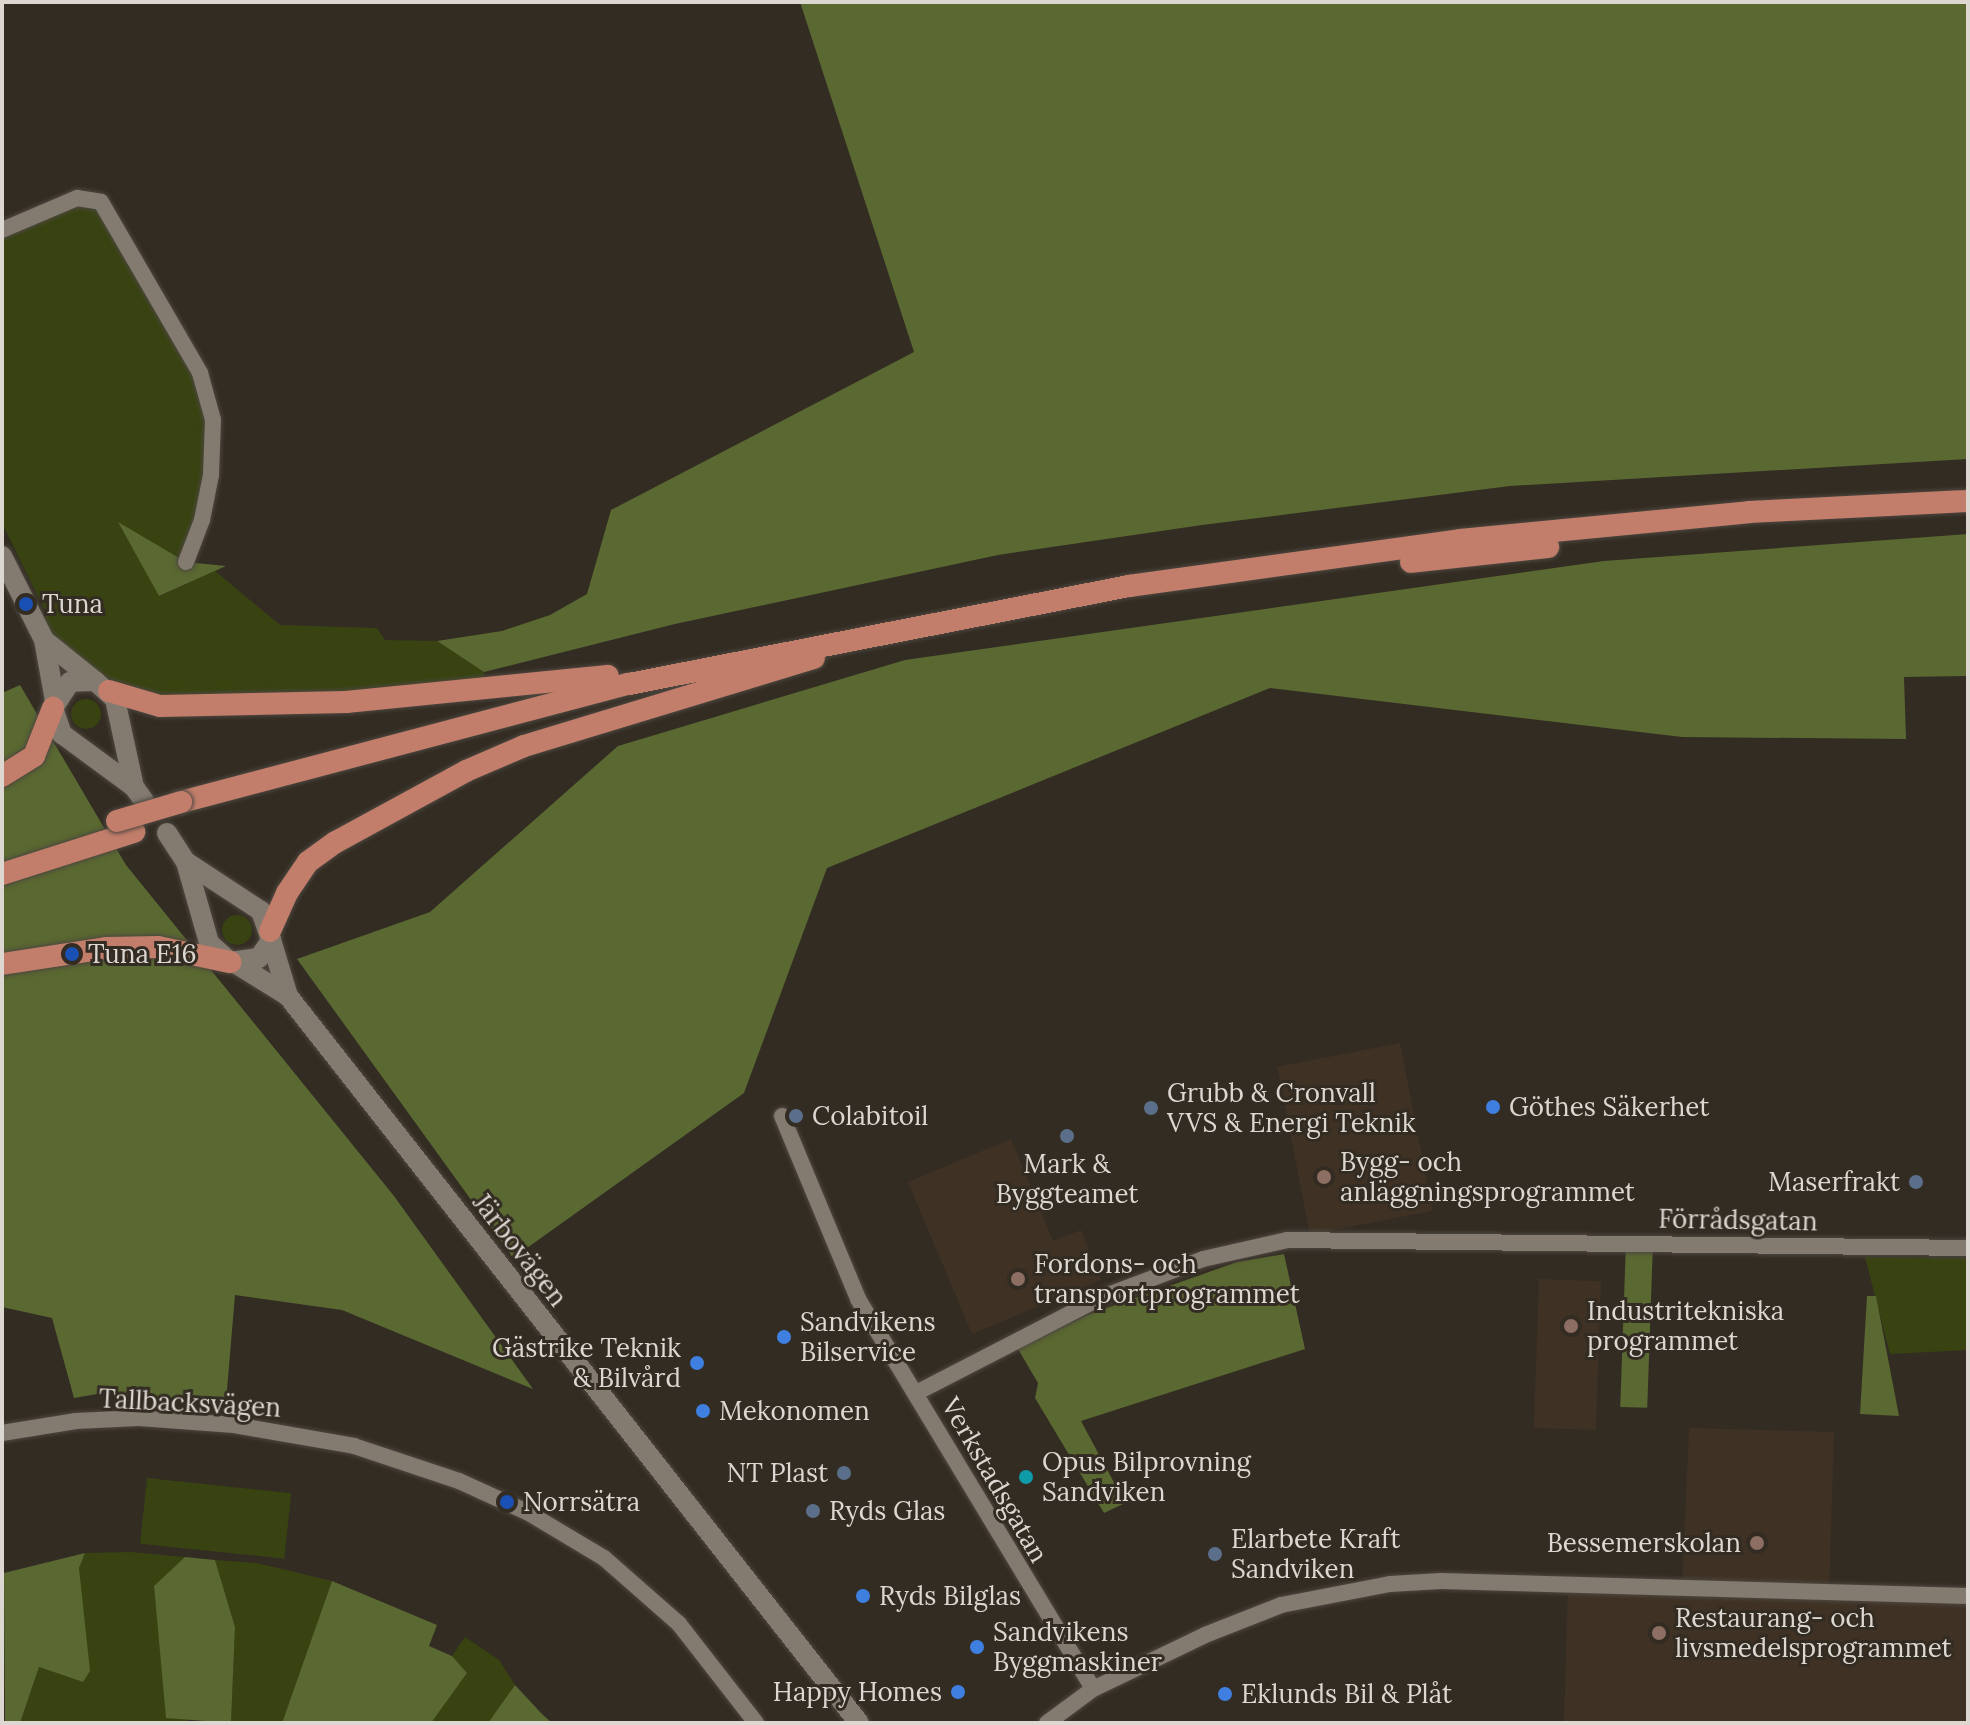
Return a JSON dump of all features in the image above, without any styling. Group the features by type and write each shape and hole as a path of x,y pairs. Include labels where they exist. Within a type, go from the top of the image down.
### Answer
{"highway":[{"path":"2,859 126,827 540,706 1129,586 1460,540 1749,512 1968,501"},
{"path":"102,686 160,706 346,702 538,686 813,651 1131,601 1463,555 1750,527 1968,514"},
{"path":"271,936 287,893 308,862 336,842 466,771 524,746 813,651"},
{"path":"2,776 34,756 54,705"},
{"path":"2,874 126,827"},
{"path":"2,964 106,948 158,947 234,964"}],"main road":[{"path":"2,556 44,640 54,705 62,734 139,794 119,713 102,686 44,640"},
{"path":"54,705 70,682 102,686"},
{"name":"Järbovägen","path":"167,833 186,862 209,943 234,964 288,996 859,1723"},
{"name":"Järbovägen","path":"186,862 261,911 288,996"},
{"path":"234,964 259,958 271,936"}],"street":[{"path":"2,230 77,198 101,202 200,373 213,420 211,475 186,562"},
{"name":"Verkstadsgatan","path":"782,1116 858,1299 1093,1689"},
{"name":"Förrådsgatan","path":"916,1393 1100,1298 1203,1259 1287,1240 1968,1248"},
{"name":"Tallbacksvägen","path":"2,1433 67,1422 139,1418 234,1425 376,1452 459,1481 544,1521 614,1565 679,1624 756,1723"},
{"path":"1047,1723 1093,1689 1153,1658 1281,1605 1390,1584 1441,1581 1968,1596"}],"shaded area":[{"path":"1400,1043 1433,1211 1310,1235 1277,1067"},
{"path":"1011,1139 1053,1241 1081,1230 1101,1280 972,1334 908,1182"},
{"path":"1539,1279 1601,1281 1596,1430 1534,1428"},
{"name":"Bessemerskolan","path":"1689,1428 1834,1432 1829,1593 1968,1596 1968,1723 1564,1723 1568,1585 1682,1588"}],"green space":[{"path":"800,2 1968,2 1968,459 1510,486 1202,525 998,555 675,624 484,672 437,641 502,631 550,615 587,594 611,510 914,352"},
{"path":"77,198 101,202 200,373 211,475 186,562 119,524 160,596 215,571 280,625 377,628 385,640 437,641 484,672 488,690 137,702 44,640 45,611 2,523 2,230"},
{"path":"118,522 186,562 226,566 159,596"},
{"path":"1968,534 1968,676 1904,677 1906,739 1682,737 1270,688 827,868 744,1093 513,1258 297,959 430,912 618,746 905,660 1604,561"},
{"path":"20,685 126,865 394,1196 533,1389 342,1310 235,1295 226,1402 103,1393 74,1398 52,1318 2,1307 2,693"},
{"path":"86,699 97,703 101,714 97,725 86,729 75,725 71,714 75,703"},
{"path":"237,915 248,919 252,930 248,941 237,945 226,941 222,930 226,919"},
{"path":"1626,1242 1653,1243 1647,1408 1620,1407"},
{"path":"1284,1254 1305,1349 1081,1421 1125,1503 1104,1513 1035,1398 1038,1383 1018,1349 1087,1315 1237,1262"},
{"path":"1865,1257 1968,1258 1968,1350 1890,1354"},
{"path":"1867,1296 1876,1296 1899,1416 1860,1414"},
{"path":"147,1478 291,1493 284,1559 140,1544"},
{"path":"131,1552 185,1557 154,1587 167,1718 187,1718 187,1723 20,1723 39,1667 83,1682 79,1568 85,1553"},
{"path":"85,1553 79,1568 90,1671 83,1682 39,1667 20,1723 5,1723 4,1573"},
{"path":"185,1557 215,1560 235,1627 231,1723 166,1718 154,1586"},
{"path":"215,1560 257,1563 332,1581 282,1723 231,1723 235,1627"},
{"path":"332,1581 437,1625 429,1646 452,1656 467,1673 431,1723 282,1723"},
{"path":"465,1637 499,1660 515,1685 488,1723 431,1723 467,1673 452,1656"},
{"path":"515,1685 542,1714 552,1723 488,1723"}],"place":[{"name":"Tuna","path":"26,604"},
{"name":"Tuna E16","path":"72,954"},
{"name":"Göthes Säkerhet","path":"1493,1107"},
{"name":"Grubb & Cronvall VVS & Energi Teknik","path":"1151,1108"},
{"name":"Colabitoil","path":"796,1116"},
{"name":"Mark & Byggteamet","path":"1067,1136"},
{"name":"Bygg- och anläggningsprogrammet","path":"1324,1177"},
{"name":"Maserfrakt","path":"1916,1182"},
{"name":"Fordons- och transportprogrammet","path":"1018,1279"},
{"name":"Industritekniska programmet","path":"1571,1326"},
{"name":"Sandvikens Bilservice","path":"784,1337"},
{"name":"Gästrike Teknik & Bilvård","path":"697,1363"},
{"name":"Mekonomen","path":"703,1411"},
{"name":"NT Plast","path":"844,1473"},
{"name":"Opus Bilprovning Sandviken","path":"1026,1477"},
{"name":"Norrsätra","path":"507,1502"},
{"name":"Ryds Glas","path":"813,1511"},
{"name":"Bessemerskolan","path":"1757,1543"},
{"name":"Elarbete Kraft Sandviken","path":"1215,1554"},
{"name":"Ryds Bilglas","path":"863,1596"},
{"name":"Restaurang- och livsmedelsprogrammet","path":"1659,1633"},
{"name":"Sandvikens Byggmaskiner","path":"977,1647"},
{"name":"Happy Homes","path":"958,1692"},
{"name":"Eklunds Bil & Plåt","path":"1225,1694"}]}
